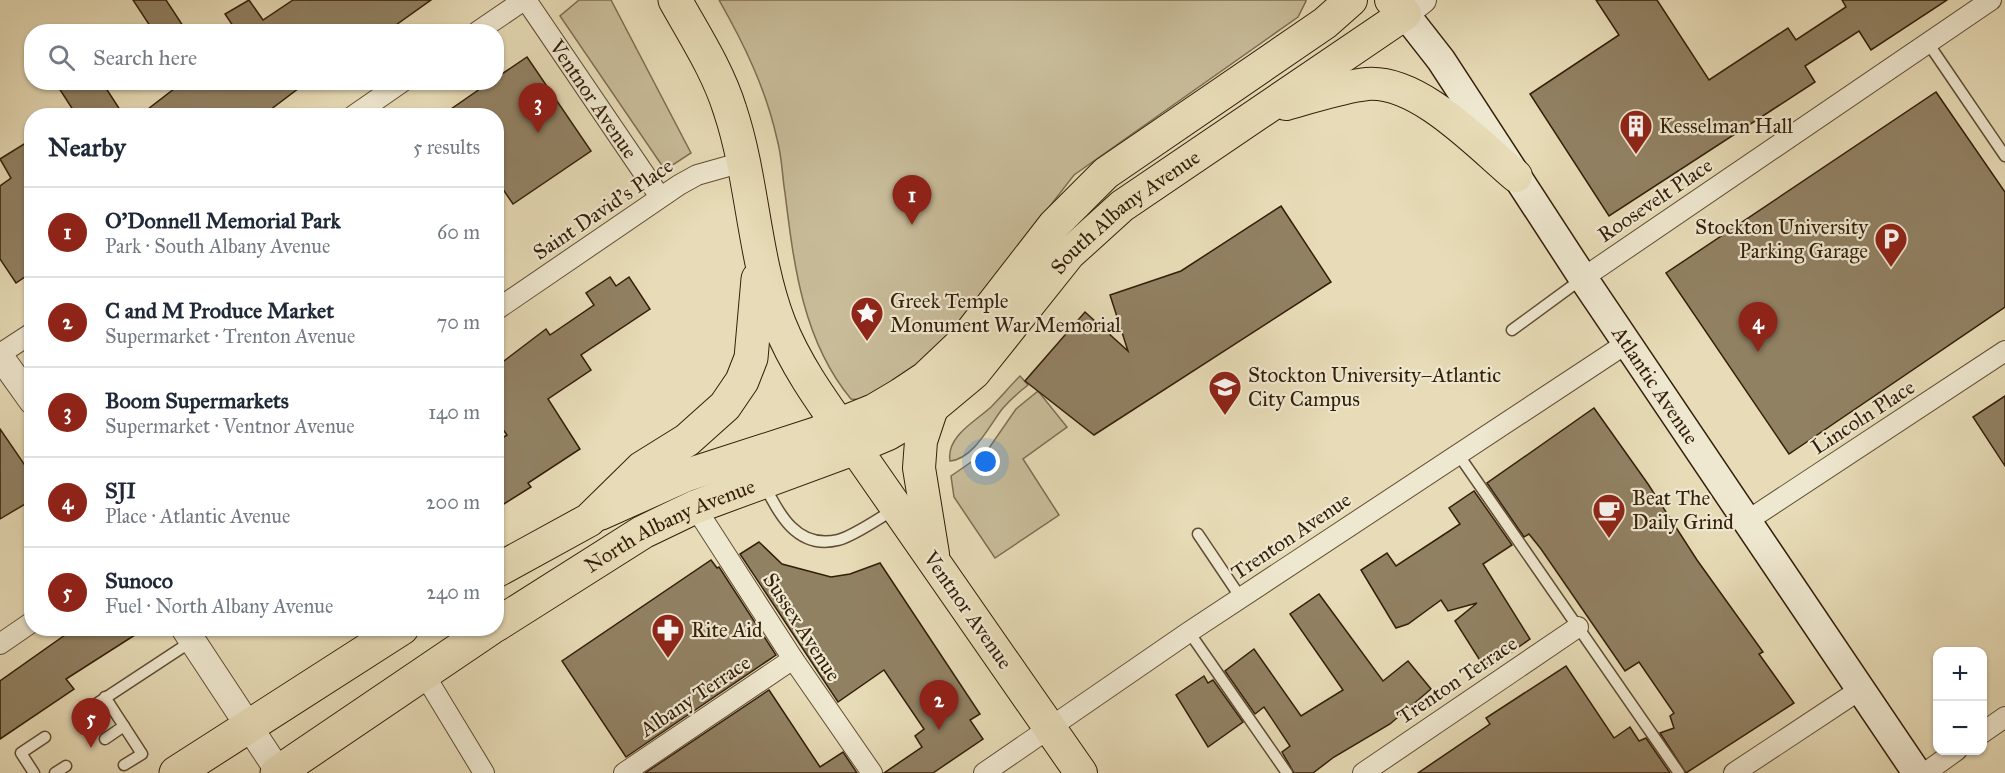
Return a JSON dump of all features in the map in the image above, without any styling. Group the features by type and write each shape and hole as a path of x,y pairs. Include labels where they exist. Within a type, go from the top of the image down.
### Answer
{"highway":[{"path":"675,0 723,89 743,162 772,303 788,345 814,390 847,436"},
{"path":"589,520 642,468 687,440 715,417 742,381 753,344 760,253"},
{"name":"North Albany Avenue","path":"504,620 643,532 695,507 762,481 847,436"},
{"name":"North Albany Avenue","path":"504,567 589,520"},
{"path":"176,773 389,636"},
{"path":"279,773 479,636"}],"main road":[{"name":"South Albany Avenue","path":"847,436 874,410 901,394 945,360 984,318 1054,225 1106,173 1325,23 1352,0"},
{"name":"South Albany Avenue","path":"847,436 896,430 932,408 974,373 1069,254 1100,224 1148,187 1262,111 1406,5"},
{"name":"Atlantic Avenue","path":"1406,5 1583,278 1917,773"},
{"path":"1262,111 1366,84 1399,88 1428,103 1516,176"},
{"path":"932,408 921,441 919,468 934,561"},
{"name":"Ventnor Avenue","path":"847,436 1081,773"},
{"name":"North Albany Avenue","path":"589,520 687,474 847,436"}],"street":[{"path":"489,24 525,0"},
{"name":"Ventnor Avenue","path":"525,0 660,197"},
{"name":"Roosevelt Place","path":"1583,278 1991,0"},
{"path":"365,108 390,90"},
{"name":"Saint David's Place","path":"504,304 660,197 697,175 743,162"},
{"path":"24,338 0,355 24,390"},
{"name":"Trenton Avenue","path":"984,773 1189,632 1627,343"},
{"name":"Lincoln Place","path":"1747,521 2005,351"},
{"name":"Sussex Avenue","path":"695,507 793,659 872,773"},
{"name":"Trenton Terrace","path":"1363,773 1578,627"},
{"path":"0,644 24,628"},
{"path":"189,636 279,773"},
{"name":"Albany Terrace","path":"624,773 793,659"},
{"path":"424,674 484,773"},
{"path":"1734,773 1862,689"},
{"path":"1987,730 2005,717"},
{"path":"1925,773 1950,755"}],"lane":[{"path":"1928,43 2005,156"},
{"path":"1512,330 1583,278"},
{"path":"1458,454 1679,773"},
{"path":"762,481 781,518 799,533 818,540 838,540 897,508"},
{"path":"1198,534 1242,598"},
{"path":"1189,632 1287,773"},
{"path":"84,711 187,636"},
{"path":"105,697 142,754 124,765"},
{"path":"105,739 124,726"},
{"path":"34,773 21,753 45,737"},
{"path":"55,773 66,766"}],"shaded area":[{"path":"579,0 611,0 691,153 665,170 560,16"},
{"path":"719,0 1306,1 1298,17 1074,175 938,350 884,390 863,400 851,399 822,353 811,328 797,275 780,152 767,102 737,33"},
{"path":"1020,376 1028,385 1003,408 974,448 959,459 950,461 950,452 957,437 991,407"},
{"path":"1038,391 1067,427 1023,459 1059,515 995,558 954,497 951,476 987,451 1016,409"}],"building":[{"path":"133,0 166,0 182,24 149,24"},
{"path":"249,0 263,20 293,0 431,0 397,24 232,24 225,14"},
{"name":"Kesselman Hall","path":"1596,0 1657,0 1709,80 1788,28 1796,40 1846,7 1842,0 1947,0 1871,50 1859,31 1805,66 1815,82 1609,216 1530,94 1619,35"},
{"path":"527,57 591,151 513,204 504,191 504,108 453,108 478,90 504,90 504,73"},
{"path":"60,90 107,90 119,108 72,108"},
{"path":"173,90 296,90 273,108 149,108"},
{"name":"Stockton University Parking Garage","path":"1936,92 2005,192 2005,307 1789,454 1666,273"},
{"path":"24,144 24,278 16,283 0,259 0,186 11,178 0,159"},
{"path":"1281,206 1331,282 1094,435 1025,381 1085,312 1128,351 1110,295 1181,271"},
{"path":"610,277 616,286 629,277 650,309 581,355 591,370 548,399 580,449 528,483 531,487 504,504 504,437 507,435 504,431 504,361 546,329 550,335 594,305 586,293"},
{"path":"2005,396 2005,466 1973,417"},
{"path":"1594,408 1648,484 1697,560 1763,652 1759,654 1794,703 1686,773 1660,733 1674,728 1670,716 1674,713 1639,662 1625,671 1541,549 1529,534 1524,537 1487,483"},
{"path":"0,429 24,464 24,505 0,519"},
{"path":"1474,491 1512,545 1483,564 1530,639 1486,670 1455,621 1477,603 1448,611 1441,600 1408,624 1396,628 1361,570 1387,553 1396,566 1460,524 1449,508"},
{"path":"759,542 782,564 831,577 850,574 880,563 980,714 970,720 983,739 933,773 884,773 922,747 915,736 924,729 884,670 838,702 740,554"},
{"name":"Rite Aid","path":"711,560 717,568 719,567 776,655 626,757 562,661"},
{"path":"1319,594 1383,681 1408,661 1431,689 1390,724 1334,757 1313,773 1294,773 1282,752 1290,746 1264,707 1255,714 1225,671 1254,649 1301,716 1343,690 1290,614"},
{"path":"64,636 133,636 66,679 74,689 0,739 0,681"},
{"path":"1566,666 1614,738 1630,727 1639,741 1646,738 1670,773 1418,773 1490,724 1486,718"},
{"path":"1204,676 1208,683 1213,680 1243,722 1208,747 1176,695"},
{"path":"769,690 820,767 843,752 857,773 645,773"}],"place":[{"name":"Boom Supermarkets","path":"538,133"},
{"name":"Kesselman Hall","path":"1636,155"},
{"name":"O'Donnell Memorial Park","path":"912,225"},
{"name":"Stockton University Parking Garage","path":"1891,268"},
{"name":"Greek Temple Monument War Memorial","path":"867,342"},
{"name":"SJI","path":"1758,352"},
{"name":"Stockton University–Atlantic City Campus","path":"1225,416"},
{"name":"Beat The Daily Grind","path":"1609,539"},
{"name":"Rite Aid","path":"668,659"},
{"name":"C and M Produce Market","path":"939,730"},
{"name":"Sunoco","path":"91,748"}]}
